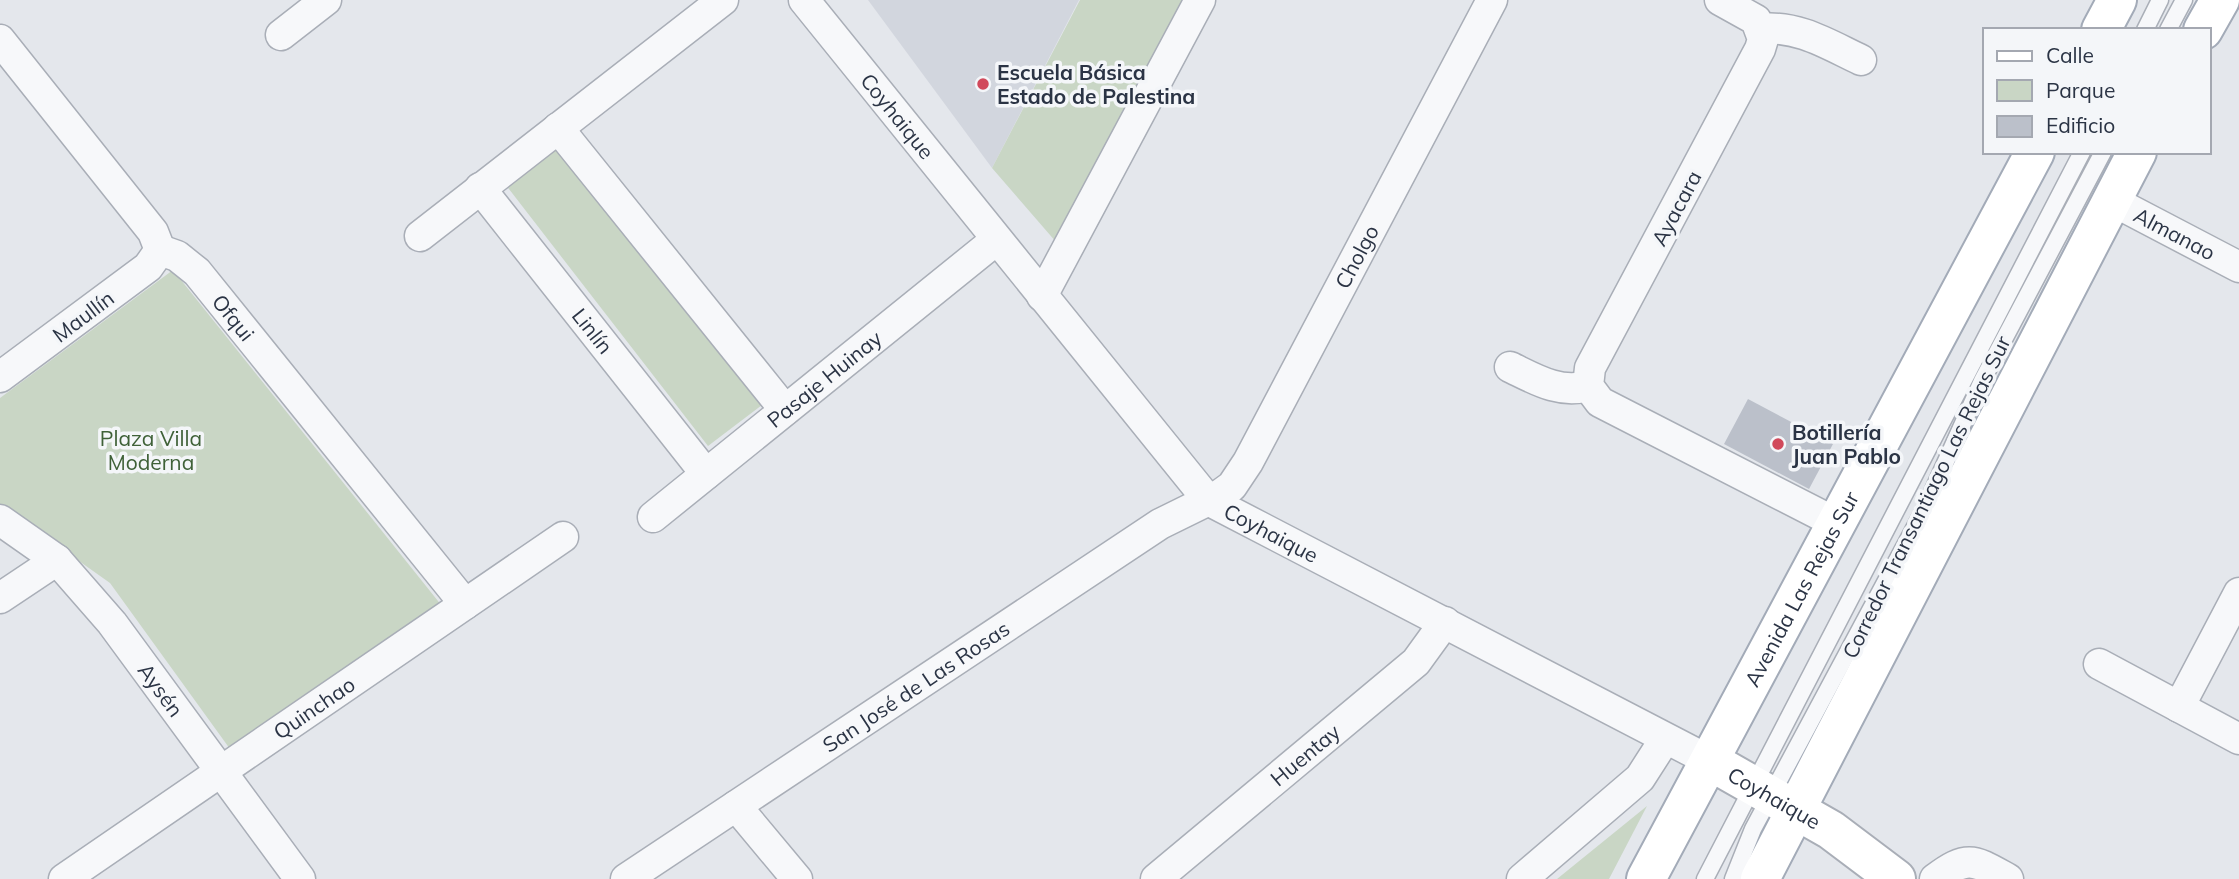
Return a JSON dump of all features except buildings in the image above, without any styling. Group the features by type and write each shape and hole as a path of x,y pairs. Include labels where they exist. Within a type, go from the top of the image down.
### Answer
{"main road":[{"path":"2102,28 2116,0"},
{"path":"2204,28 2220,0"},
{"name":"Avenida Las Rejas Sur","path":"1646,879 2034,154"},
{"path":"1760,879 1773,796 2136,154"},
{"name":"Coyhaique","path":"1710,761 1854,846 1896,879"}],"street":[{"path":"281,35 326,0"},
{"path":"419,236 723,0"},
{"name":"Coyhaique","path":"804,0 1208,500 1710,761"},
{"path":"1042,296 1200,0"},
{"name":"Cholgo","path":"1208,500 1232,486 1245,469 1492,0"},
{"path":"1720,0 1756,20 1761,29 1785,28 1802,33 1861,60"},
{"name":"Ayacara","path":"1588,386 1590,368 1760,50 1761,29"},
{"path":"0,40 153,232 160,250"},
{"path":"558,128 785,410"},
{"name":"Linlín","path":"480,188 706,474"},
{"name":"Almanao","path":"2111,200 2239,267"},
{"name":"Pasaje Huinay","path":"653,517 996,240"},
{"name":"Maullín","path":"0,377 148,267 160,250"},
{"name":"Ofqui","path":"160,250 177,256 197,272 465,604"},
{"path":"1510,367 1556,387 1569,390 1588,386 1600,402 1838,524"},
{"name":"San José de Las Rosas","path":"626,879 1160,524 1208,500"},
{"name":"Aysén","path":"0,520 57,560 112,623 300,879"},
{"name":"Quinchao","path":"64,879 563,537"},
{"path":"0,598 57,560"},
{"path":"2179,707 2239,593"},
{"name":"Huentay","path":"1156,879 1416,662 1445,622"},
{"path":"2099,664 2239,739"},
{"path":"1522,879 1640,778 1665,739"},
{"path":"736,806 797,879"},
{"path":"1935,879 1963,861 1973,860 2008,879"}],"lane":[{"path":"2146,28 2160,0"},
{"path":"2169,28 2184,0"},
{"name":"Corredor Transantiago Las Rejas Sur","path":"1733,879 2081,154"},
{"name":"Corredor Transantiago Las Rejas Sur","path":"1705,879 1773,796 1925,508 1982,381 2102,154"}],"shaded area":[{"name":"Escuela Básica Estado de Palestina","path":"868,0 1079,0 992,168"}],"green space":[{"path":"1080,0 1196,0 1063,250 992,168"},
{"path":"559,143 762,405 708,446 505,184"},
{"name":"Plaza Villa Moderna","path":"173,270 442,606 230,749 110,583 0,505 0,398"},
{"path":"1647,806 1609,879 1557,879"}],"place":[{"name":"Escuela Básica Estado de Palestina","path":"983,84"},
{"name":"Botillería Juan Pablo","path":"1778,444"}]}
